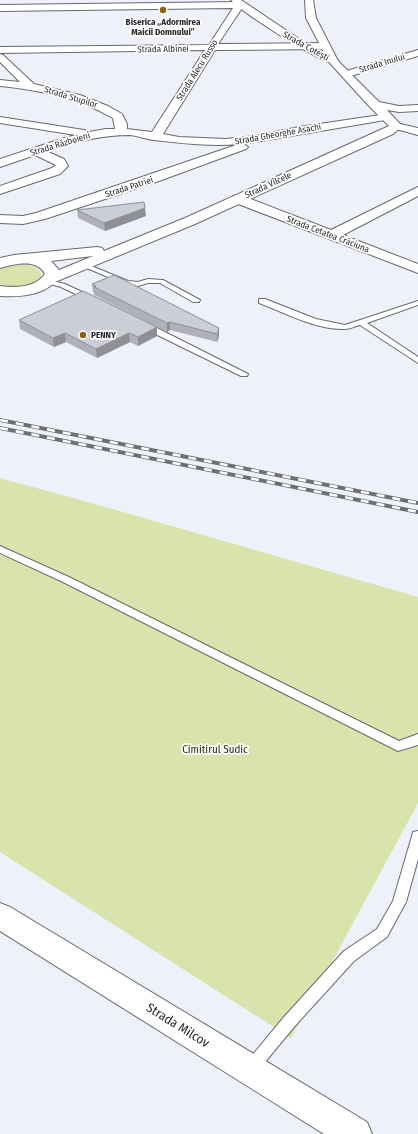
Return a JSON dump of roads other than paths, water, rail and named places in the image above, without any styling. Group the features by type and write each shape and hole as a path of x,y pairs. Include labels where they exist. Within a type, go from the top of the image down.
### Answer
{"main road":[{"path":"309,0 311,18 334,62"},
{"name":"Strada Cotești","path":"237,2 304,47 334,62 391,122"},
{"path":"373,104 399,108 418,108"},
{"name":"Strada Vîlcele","path":"29,290 389,131 391,122 418,112"},
{"name":"Strada Vîlcele","path":"9,260 127,247"},
{"path":"9,260 41,262 48,266 53,274 49,280"},
{"path":"0,291 18,292 29,290"},
{"path":"0,303 29,290"}],"street":[{"path":"0,8 237,2"},
{"name":"Strada Alecu Russo","path":"155,137 232,15 237,2"},
{"path":"232,15 254,14"},
{"name":"Strada Albinei","path":"0,50 325,46"},
{"name":"Strada Inului","path":"347,74 418,53"},
{"path":"0,57 30,86"},
{"name":"Strada Stupilor","path":"0,83 30,86 88,101 118,116 121,124 121,131"},
{"path":"0,120 92,134"},
{"name":"Strada Gheorghe Asachi","path":"121,131 155,137 209,142 255,139 299,130 391,122"},
{"name":"Strada Cotești","path":"391,122 418,132"},
{"name":"Strada Războieni","path":"0,163 92,134 121,131"},
{"name":"Strada Patriei","path":"0,219 23,220 40,216 236,149 255,139"},
{"path":"0,190 50,173 62,166 60,162 35,151"},
{"path":"332,235 418,191"},
{"name":"Strada Cetatea Crăciuna","path":"238,199 418,269"},
{"name":"Strada Milcov","path":"0,916 356,1134"}],"lane":[{"path":"84,265 127,283 161,281 196,300"},
{"path":"49,280 96,301"},
{"path":"262,301 328,325 346,327 418,303"},
{"path":"136,321 244,374"},
{"path":"361,322 418,361"},
{"path":"0,549 74,584 398,746 414,742 418,739"},
{"path":"250,1069 289,1022 349,956 382,933 399,902 418,836"}],"railway":[{"path":"0,420 418,503"},
{"path":"0,428 418,512"}],"place":[{"name":"Biserica „Adormirea Maicii Domnului”","path":"163,10"},
{"name":"PENNY","path":"83,335"}],"park label":[{"name":"Cimitirul Sudic","path":"215,749"}]}
